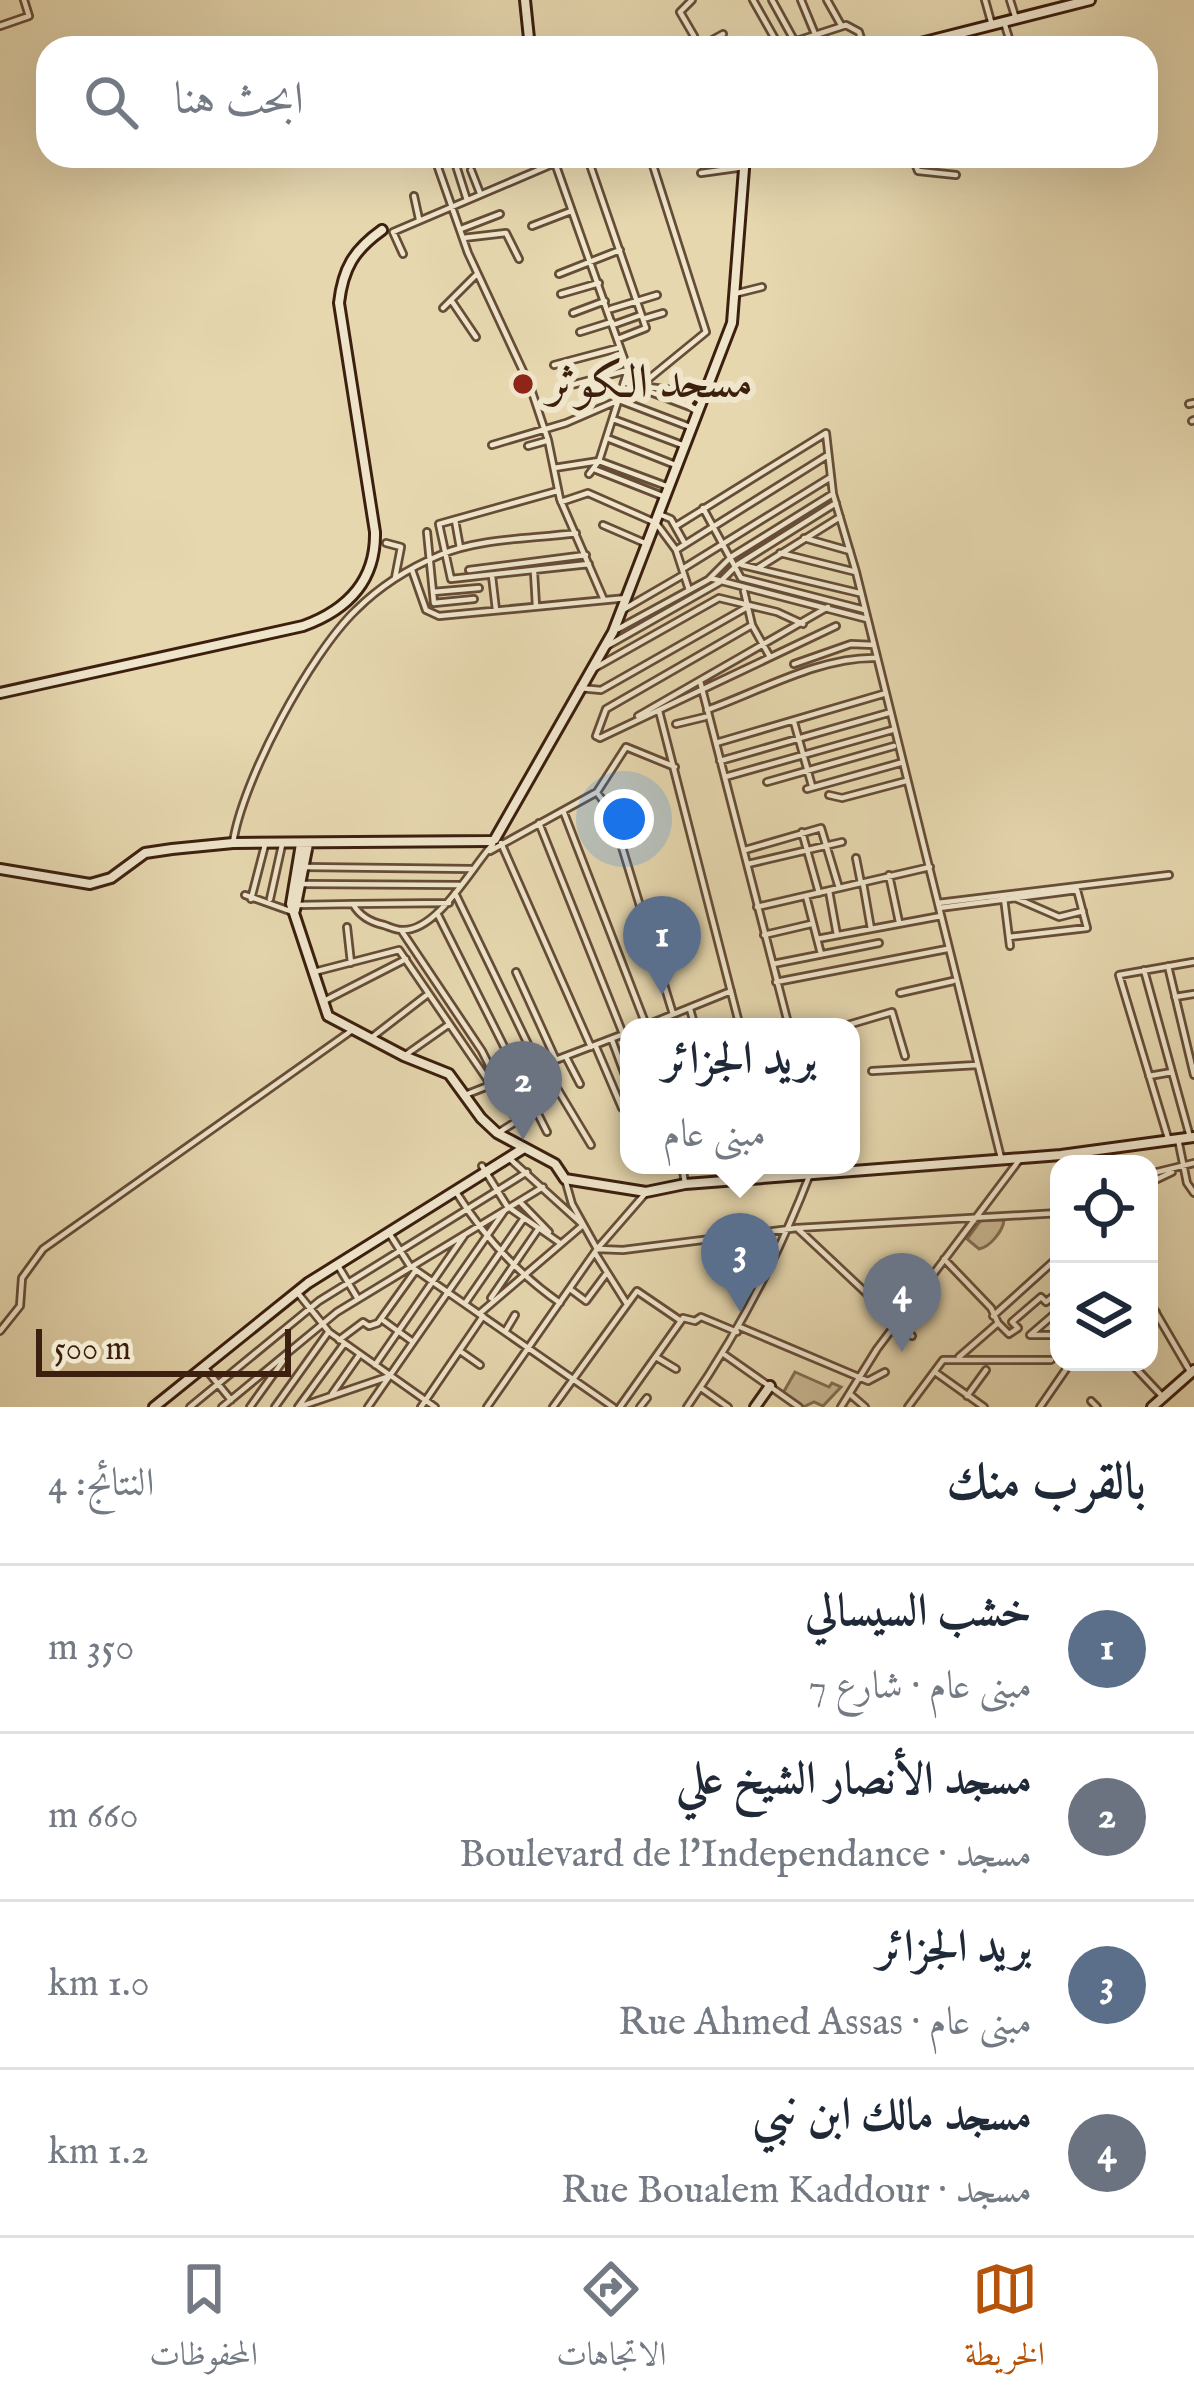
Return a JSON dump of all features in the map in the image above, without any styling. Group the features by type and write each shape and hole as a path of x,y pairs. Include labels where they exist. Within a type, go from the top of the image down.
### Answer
{"street":[{"path":"0,26 29,16 24,0"},
{"path":"525,0 529,36"},
{"path":"692,0 680,12 694,36"},
{"path":"753,0 771,36"},
{"path":"772,0 792,36"},
{"path":"801,0 815,34"},
{"path":"827,0 842,25 860,36"},
{"path":"986,0 992,25"},
{"path":"1010,0 1016,19"},
{"path":"949,36 1090,0"},
{"path":"1004,22 1008,36"},
{"path":"808,36 842,25"},
{"path":"719,36 723,34"},
{"path":"439,168 477,273 530,386 561,502 604,600"},
{"path":"457,168 467,200"},
{"path":"403,254 393,232 540,168"},
{"path":"560,168 628,370 640,386 705,394"},
{"path":"591,168 646,330 618,339"},
{"path":"640,386 706,332 654,168"},
{"path":"701,173 737,168"},
{"path":"401,930 448,903 495,842 613,632 734,318 744,168"},
{"path":"917,168 956,175"},
{"path":"472,170 481,195"},
{"path":"414,196 419,221"},
{"path":"532,226 573,210"},
{"path":"461,229 500,214"},
{"path":"0,693 303,626 330,616 350,601 372,561 375,532 339,303 354,254 382,230"},
{"path":"463,238 506,233 519,259"},
{"path":"559,274 620,250"},
{"path":"443,308 477,273"},
{"path":"561,294 599,283"},
{"path":"738,293 762,287"},
{"path":"609,310 657,295"},
{"path":"451,300 476,337"},
{"path":"572,313 605,301"},
{"path":"580,332 663,313"},
{"path":"554,364 620,348"},
{"path":"628,370 608,438 592,471 667,492"},
{"path":"563,387 628,370"},
{"path":"625,382 699,411"},
{"path":"492,445 619,400 692,428"},
{"path":"613,419 685,446"},
{"path":"676,526 826,433 833,494 1002,1160"},
{"path":"608,438 678,466"},
{"path":"528,446 548,440"},
{"path":"676,550 828,454"},
{"path":"553,469 599,461 667,492"},
{"path":"621,611 831,477"},
{"path":"557,490 439,524 451,579 590,564"},
{"path":"561,502 588,493 676,526 685,544"},
{"path":"613,632 710,578 731,557 833,494"},
{"path":"602,649 720,582 736,566 836,503"},
{"path":"703,508 741,578 865,610"},
{"path":"758,568 841,517"},
{"path":"658,519 676,550 689,590"},
{"path":"454,520 460,548"},
{"path":"603,525 648,544"},
{"path":"829,525 844,528"},
{"path":"427,532 434,602 474,599"},
{"path":"233,843 246,791 300,687 345,620 394,579 446,553 576,533"},
{"path":"805,538 850,550"},
{"path":"386,543 401,547 394,579"},
{"path":"781,553 856,572"},
{"path":"469,570 586,555"},
{"path":"736,566 861,594"},
{"path":"412,570 424,605 433,615 627,598"},
{"path":"534,572 536,606"},
{"path":"492,576 496,610"},
{"path":"710,578 867,619"},
{"path":"434,592 479,588"},
{"path":"742,589 752,625 770,657"},
{"path":"588,672 718,598 802,624"},
{"path":"579,688 601,690 749,606"},
{"path":"752,625 606,709 596,736 600,738 828,608"},
{"path":"623,725 836,626"},
{"path":"691,637 700,655"},
{"path":"794,664 851,644 874,645"},
{"path":"676,724 831,663 859,656 877,658"},
{"path":"700,681 786,1018"},
{"path":"715,743 884,694"},
{"path":"659,711 738,1018"},
{"path":"720,761 888,713"},
{"path":"793,720 810,788 901,763"},
{"path":"724,777 892,730"},
{"path":"767,782 897,746"},
{"path":"0,869 90,884 111,878 145,854 233,843 495,842 597,792 626,747 675,767"},
{"path":"829,795 842,798 906,781"},
{"path":"597,792 610,811 673,1014"},
{"path":"563,811 641,1018"},
{"path":"539,823 620,1019"},
{"path":"745,850 821,828 839,888"},
{"path":"802,832 819,893"},
{"path":"495,842 620,1104"},
{"path":"748,864 842,842"},
{"path":"269,899 282,844"},
{"path":"296,908 304,844"},
{"path":"304,844 291,900 328,1016 449,1074 497,1133 555,1164 607,1273 627,1304"},
{"path":"265,845 248,897 296,908 448,903"},
{"path":"856,858 871,929"},
{"path":"304,867 471,869"},
{"path":"757,907 930,867"},
{"path":"889,875 900,924"},
{"path":"939,905 1169,875"},
{"path":"301,884 459,885"},
{"path":"939,905 1075,889 1086,928 1009,937"},
{"path":"829,891 837,935"},
{"path":"454,893 541,1066 591,1145"},
{"path":"806,896 821,954"},
{"path":"1013,897 1059,917 1083,911"},
{"path":"1004,898 1010,946"},
{"path":"353,904 373,922 401,930 500,1081 517,1121 497,1133"},
{"path":"437,913 547,1132"},
{"path":"817,939 941,916"},
{"path":"764,935 813,924"},
{"path":"347,927 351,963"},
{"path":"771,964 879,943"},
{"path":"776,982 947,949"},
{"path":"314,972 399,950 490,1085"},
{"path":"322,1002 406,959"},
{"path":"1192,962 1119,975 1180,1168 1194,1193"},
{"path":"1168,966 1194,1075"},
{"path":"1090,1155 1192,1137 1144,970"},
{"path":"516,972 556,1060"},
{"path":"900,993 955,980"},
{"path":"668,1018 730,991"},
{"path":"371,1038 428,994"},
{"path":"1175,997 1194,994"},
{"path":"690,1009 692,1018"},
{"path":"860,1022 892,1012 905,1056"},
{"path":"404,1056 450,1024"},
{"path":"0,1331 20,1306 22,1278 43,1249 353,1029"},
{"path":"465,1095 620,1036"},
{"path":"612,1039 620,1061"},
{"path":"566,1057 580,1084"},
{"path":"872,1072 977,1065"},
{"path":"1149,1076 1172,1072"},
{"path":"154,1407 337,1264 524,1148"},
{"path":"509,1158 584,1225"},
{"path":"841,1407 1020,1159"},
{"path":"860,1166 1050,1160"},
{"path":"1158,1179 1194,1163"},
{"path":"1158,1172 1180,1168"},
{"path":"484,1170 507,1207 560,1243"},
{"path":"190,1407 348,1282 526,1172"},
{"path":"683,1174 685,1184"},
{"path":"735,1174 737,1180"},
{"path":"565,1179 646,1192 685,1184 810,1174 793,1229 739,1330 687,1407"},
{"path":"222,1407 358,1299 543,1187"},
{"path":"456,1192 485,1237 517,1261 522,1276 560,1303"},
{"path":"487,1407 596,1251 646,1192"},
{"path":"520,1202 560,1243"},
{"path":"560,1204 572,1204"},
{"path":"368,1407 507,1207"},
{"path":"596,1251 793,1229 1050,1213"},
{"path":"464,1304 524,1218"},
{"path":"489,1301 584,1225"},
{"path":"423,1404 539,1228"},
{"path":"793,1229 912,1336"},
{"path":"389,1233 413,1268 616,1407 683,1318 695,1322 701,1317 739,1330 868,1382 885,1372"},
{"path":"375,1364 465,1234"},
{"path":"944,1259 1009,1334 1018,1328 1012,1322 1025,1310 1041,1297 1046,1302 1050,1299"},
{"path":"993,1316 1052,1263"},
{"path":"337,1264 358,1299"},
{"path":"299,1407 342,1342 363,1322 369,1326 382,1319 413,1268"},
{"path":"570,1289 586,1301 607,1273"},
{"path":"553,1407 637,1291 680,1321"},
{"path":"297,1292 328,1332 423,1404 435,1407"},
{"path":"1152,1407 1193,1371 1158,1315"},
{"path":"505,1332 515,1316"},
{"path":"1050,1318 1030,1335 1050,1335"},
{"path":"382,1319 413,1342"},
{"path":"959,1357 998,1323"},
{"path":"275,1407 328,1332"},
{"path":"460,1351 480,1365"},
{"path":"205,1368 231,1399 247,1407 290,1352"},
{"path":"331,1396 360,1354"},
{"path":"724,1354 799,1407"},
{"path":"656,1357 676,1369"},
{"path":"908,1407 943,1360 1050,1360"},
{"path":"934,1370 978,1405"},
{"path":"968,1396 986,1370"},
{"path":"1040,1407 1065,1371"},
{"path":"1138,1371 1164,1401"},
{"path":"299,1407 390,1376"},
{"path":"621,1381 633,1388"},
{"path":"755,1407 770,1386"},
{"path":"701,1388 728,1407"},
{"path":"850,1395 865,1407"},
{"path":"640,1407 646,1398"}],"shaded area":[{"path":"981,1220 1004,1220 995,1238 979,1249 967,1239"},
{"path":"795,1372 829,1387 832,1383 841,1387 823,1406 814,1402 803,1407 783,1393"}],"place":[{"name":"مسجد الكوثر","path":"523,384"},
{"name":"خشب السيسالي","path":"662,995"},
{"name":"مسجد الأنصار الشيخ علي","path":"523,1140"},
{"name":"بريد الجزائر","path":"740,1312"},
{"name":"مسجد مالك ابن نبي","path":"902,1352"}]}
